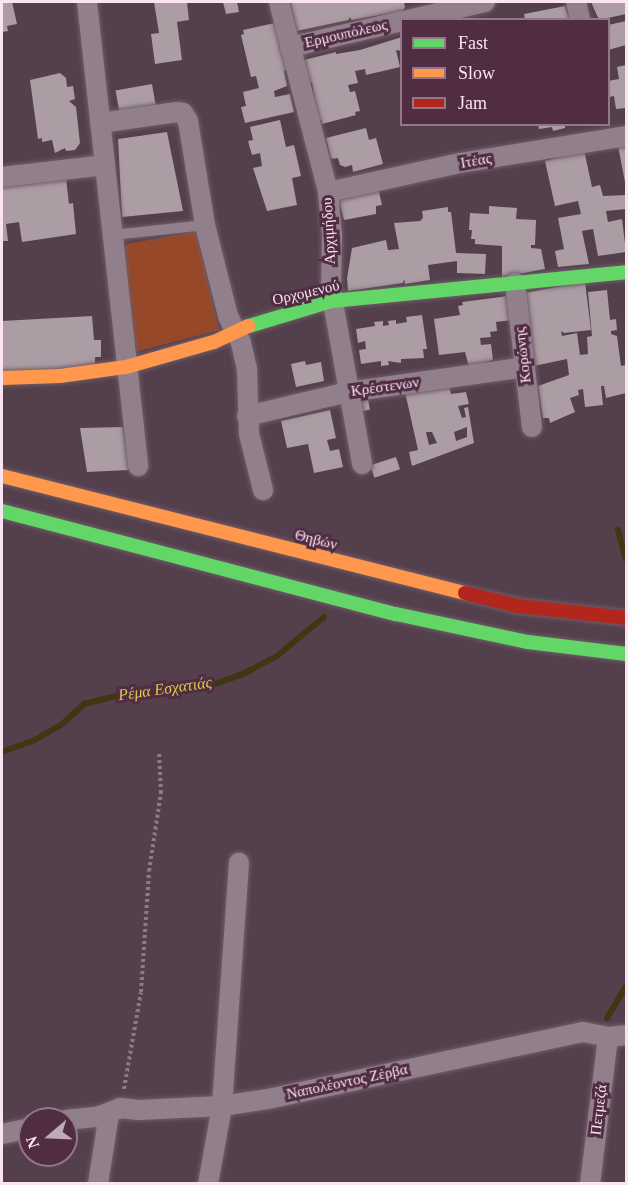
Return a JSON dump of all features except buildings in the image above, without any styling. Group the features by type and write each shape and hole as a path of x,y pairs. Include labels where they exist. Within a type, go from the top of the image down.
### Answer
{"main road":[{"name":"Ορχομενού","path":"2,378 60,376 126,367 214,342 275,316 332,301 626,272"},
{"name":"Θηβών","path":"2,476 518,606 627,618"},
{"path":"2,511 396,614 528,642 627,654"}],"street":[{"path":"87,2 138,466"},
{"name":"Αρχιμήδου","path":"279,2 328,192 332,235 332,301 362,464"},
{"name":"Ερμουπόλεως","path":"417,18 485,2"},
{"path":"576,2 580,18"},
{"name":"Ερμουπόλεως","path":"290,47 400,21"},
{"path":"100,123 183,113 188,121 205,225 228,316 241,343 247,370 247,416 263,490"},
{"name":"Ιτέας","path":"328,192 603,132 627,136"},
{"path":"2,177 105,165"},
{"name":"Κορώνης","path":"515,283 532,427"},
{"name":"Κρέστενων","path":"247,416 348,392 525,367"},
{"path":"208,1184 222,1106 238,863"},
{"name":"Ναπολέοντος Ζέρβα","path":"78,1118 114,1111 222,1106 268,1099 583,1032 617,1036"},
{"name":"Πετμεζά","path":"590,1184 617,1036"},
{"path":"98,1184 114,1111"},
{"path":"2,1134 18,1131"}],"lane":[{"path":"113,235 205,225"}],"path":[{"path":"114,1111 141,992 149,871 161,793 159,752"}],"shaded area":[{"path":"197,233 219,330 131,353 121,250 127,244"}],"waterway":[{"path":"618,530 626,559"},
{"name":"Ρέμα Εσχατιάς","path":"2,752 33,741 61,725 84,704 119,695 149,695 204,688 243,674 277,656 324,617"},
{"path":"607,1018 626,986"}],"traffic: fast":[{"path":"249,326 332,301 626,272"},
{"path":"2,511 396,614 528,642 626,654"}],"traffic: slow":[{"path":"2,378 60,376 126,367 214,342 249,326"},
{"path":"2,476 465,593"}],"traffic: jam":[{"path":"465,593 518,606 626,618"}]}
